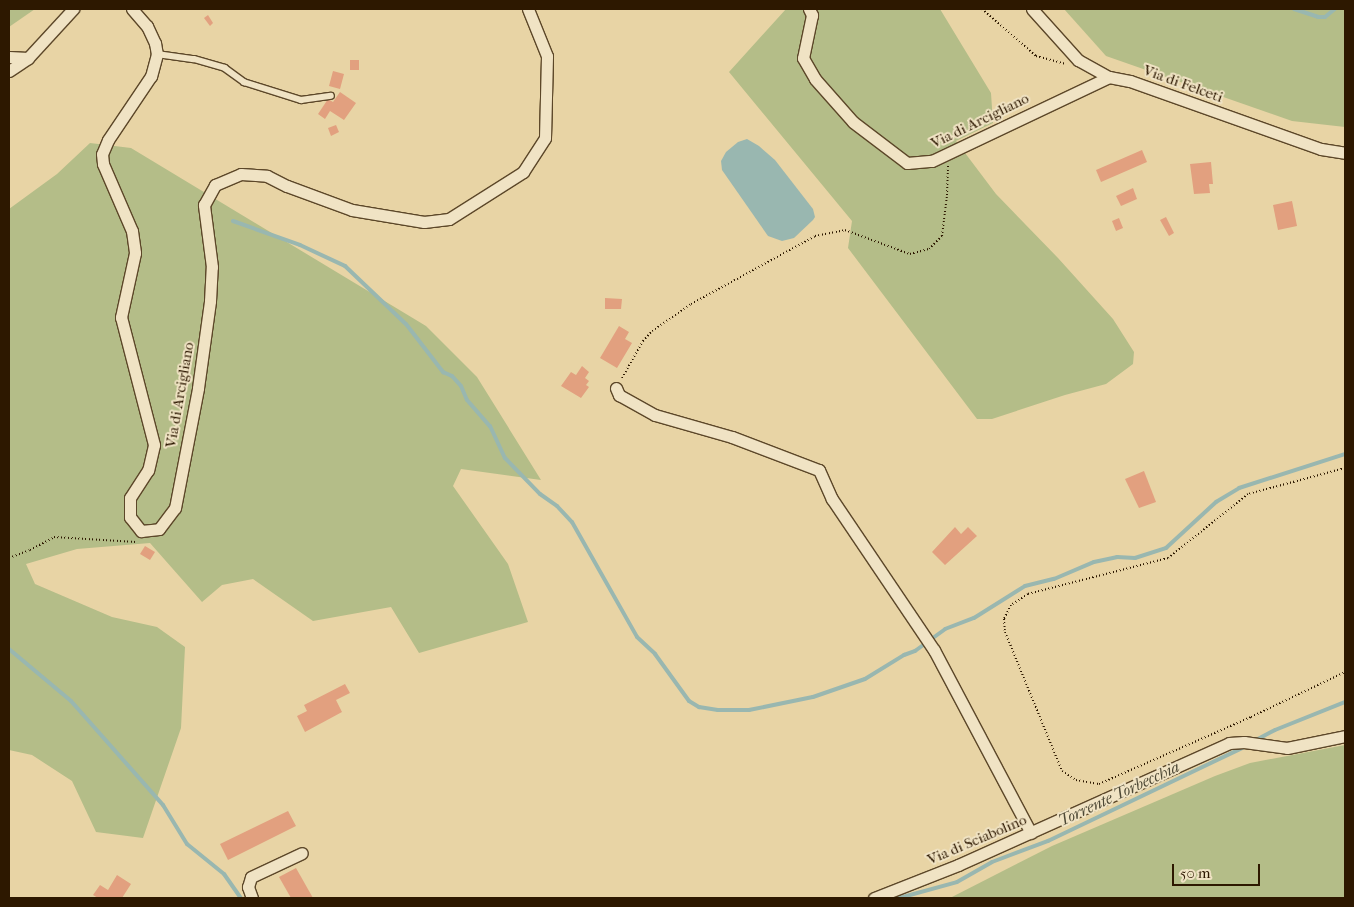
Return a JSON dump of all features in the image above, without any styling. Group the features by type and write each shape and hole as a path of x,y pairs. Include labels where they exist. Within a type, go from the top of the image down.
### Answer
{"street":[{"path":"9,71 28,58 73,9"},
{"path":"132,9 147,26 155,43 157,54"},
{"name":"Via di Arcigliano","path":"157,54 151,76 108,140 102,154 103,164 132,231 135,253 120,317 154,445 148,470 130,498 130,517 141,531 159,529 175,508 198,388 210,301 212,267 204,205 215,185 241,174 267,176 287,186 352,210 424,222 449,219 523,172 545,138 547,56 528,9"},
{"name":"Via di Arcigliano","path":"809,9 812,15 803,58 815,79 853,122 907,163 932,161 1110,77"},
{"name":"Via di Felceti","path":"1032,9 1078,60 1110,77 1130,81 1321,149 1345,153"},
{"path":"9,58 28,58"},
{"path":"616,388 619,395 655,415 732,437 819,470 832,498 934,650 1031,833"},
{"name":"Via di Sciabolino","path":"874,898 1031,833 1222,746 1244,742 1269,747 1297,748 1345,736"},
{"path":"252,898 248,887 251,877 302,853"}],"lane":[{"path":"157,54 194,59 226,68 244,82 301,100 331,96"}],"path":[{"path":"982,9 1036,56 1073,65"},
{"path":"616,388 643,341 652,331 690,304 815,236 845,230 910,254 929,249 942,236 947,195 948,153"},
{"path":"1345,468 1248,494 1168,558 1028,594 1011,605 1004,619 1005,632 1062,770 1076,780 1099,784 1251,717 1345,672"},
{"path":"9,558 30,550 54,537 136,542 147,530"}],"green space":[{"path":"9,9 35,9 9,27"},
{"path":"786,9 940,9 991,93 993,123 956,141 996,194 1058,258 1113,319 1134,352 1133,364 1106,384 1065,395 992,419 977,419 848,248 852,221 729,72"},
{"path":"1064,9 1345,9 1345,127 1292,121 1106,56"},
{"path":"90,143 131,148 426,326 477,377 541,480 461,469 453,486 508,564 528,622 419,653 391,607 313,621 253,579 222,585 202,602 150,543 77,549 26,564 35,584 112,617 157,627 185,647 181,728 143,838 96,832 72,781 32,755 9,750 9,209 57,174"},
{"path":"1345,745 1345,898 950,898 1052,846 1215,776 1250,763"}],"water":[{"path":"747,139 759,146 775,160 813,209 815,217 794,238 782,241 768,236 722,170 721,161 726,152 738,142"}],"building":[{"path":"208,15 213,23 210,26 204,18"},
{"path":"350,60 359,60 359,70 350,70"},
{"path":"333,71 344,74 340,89 329,86"},
{"path":"340,92 356,103 344,120 330,111 325,119 318,114 328,99 333,102"},
{"path":"336,125 339,132 331,136 328,128"},
{"path":"1142,150 1147,162 1101,182 1096,170"},
{"path":"1211,162 1213,184 1209,184 1210,193 1194,194 1190,164"},
{"path":"1133,188 1137,199 1121,206 1116,196"},
{"path":"1292,201 1297,226 1278,230 1273,205"},
{"path":"1166,217 1174,233 1169,236 1160,220"},
{"path":"1119,218 1123,228 1116,231 1112,221"},
{"path":"605,298 622,299 621,309 605,309"},
{"path":"619,326 629,332 625,339 632,343 617,368 600,358"},
{"path":"582,366 589,372 585,378 589,381 586,385 589,387 581,398 561,386 571,372 576,375"},
{"path":"1144,471 1156,502 1139,508 1125,479"},
{"path":"955,527 961,534 968,527 977,536 945,565 932,552"},
{"path":"145,546 155,552 150,560 140,554"},
{"path":"345,684 350,693 336,700 342,712 305,732 297,716 307,711 304,705"},
{"path":"288,811 296,826 228,860 220,844"},
{"path":"296,868 313,898 291,898 279,877"},
{"path":"117,875 131,884 122,898 98,898 93,895 100,885 108,890"}],"waterway":[{"path":"1294,9 1318,17 1325,17 1335,9"},
{"path":"233,221 300,245 345,266 406,324 443,372 452,376 461,386 467,400 490,426 505,458 540,494 557,506 572,522 637,637 655,654 689,701 699,707 718,710 749,710 813,697 865,679 904,655 915,651 945,629 974,618 1025,586 1054,579 1094,562 1117,557 1135,558 1166,548 1216,502 1239,488 1345,454"},
{"path":"9,649 71,701 163,805 187,844 224,874 241,898"},
{"name":"Torrente Torbecchia","path":"1256,740 1275,730 1345,702"},
{"name":"Torrente Torbecchia","path":"899,898 957,882 992,862 1048,841 1248,745"}]}
